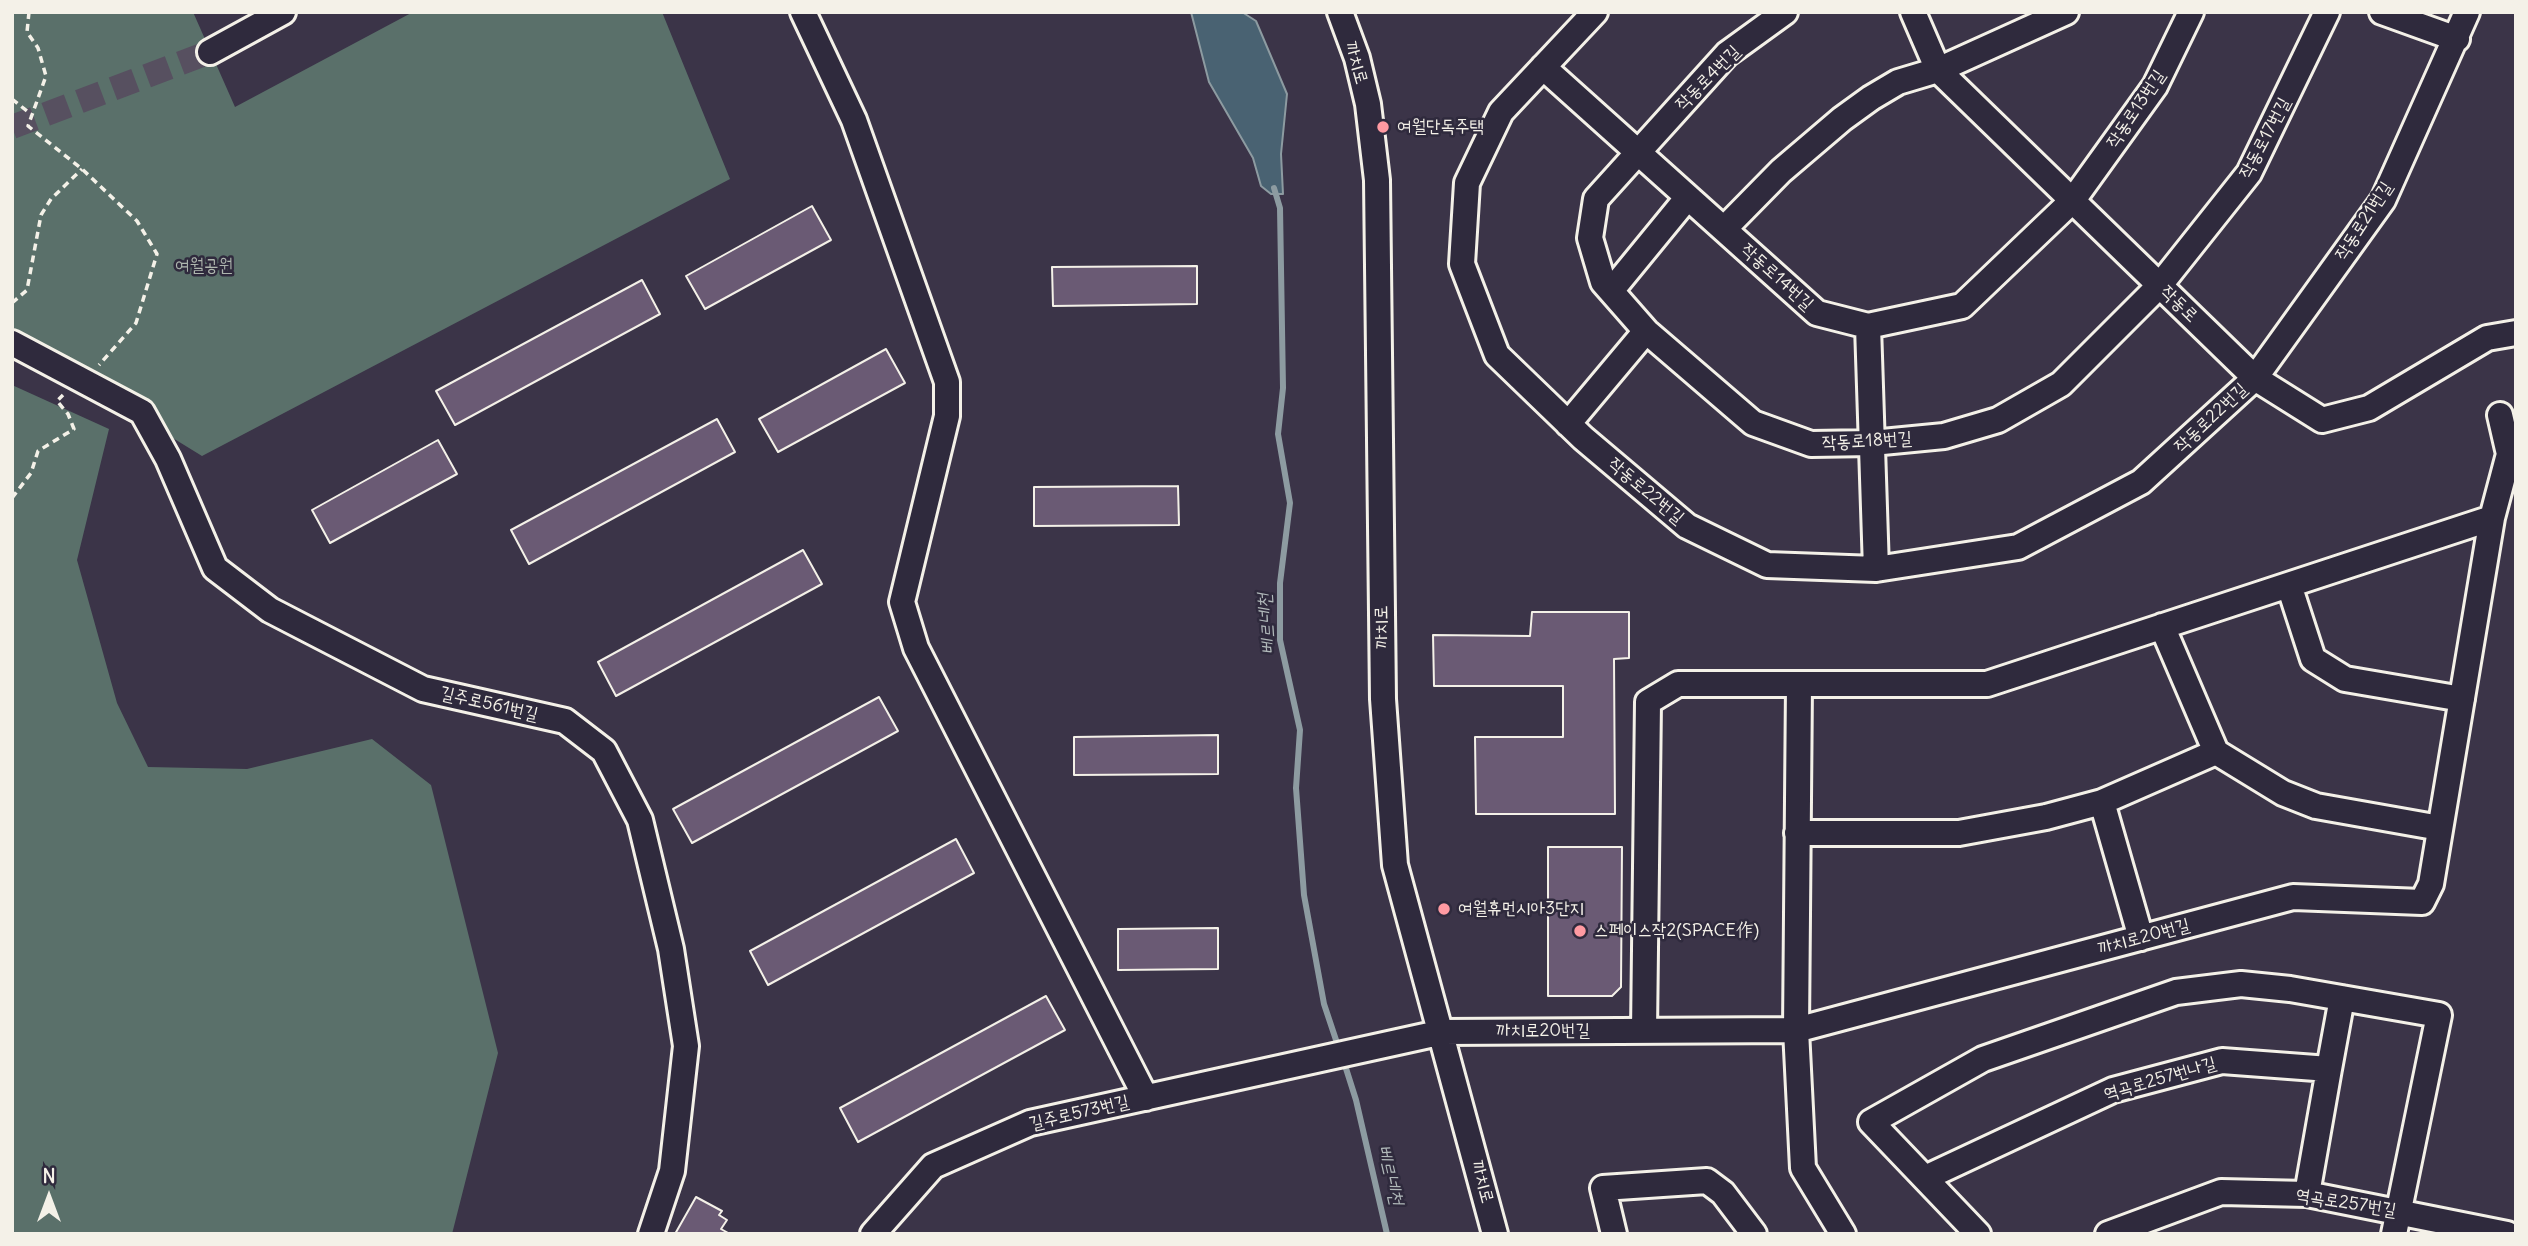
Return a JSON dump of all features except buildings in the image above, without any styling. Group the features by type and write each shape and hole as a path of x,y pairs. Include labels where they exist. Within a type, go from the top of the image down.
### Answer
{"street":[{"path":"210,52 283,12"},
{"path":"803,12 853,120 947,382 947,416 902,602 916,648 1146,1098"},
{"name":"까치로","path":"1340,12 1357,58 1368,104 1377,180 1383,699 1395,865 1443,1032 1495,1234"},
{"name":"작동로22번길","path":"1595,12 1502,111 1466,183 1462,264 1497,355 1568,424 1687,526 1767,565 1876,569 2018,547 2141,482 2255,378"},
{"name":"작동로4번길","path":"1637,152 1727,54 1785,12"},
{"name":"작동로","path":"1913,12 1938,70 2255,378 2322,420 2369,408 2487,338 2516,333"},
{"path":"1724,229 1782,172 1842,119 1898,82 1938,70 2066,12"},
{"name":"작동로13번길","path":"2073,200 2155,86 2191,12"},
{"name":"작동로17번길","path":"2160,285 2249,173 2327,12"},
{"path":"2382,12 2457,39"},
{"name":"작동로21번길","path":"2255,378 2383,200 2467,12"},
{"name":"작동로14번길","path":"1543,67 1818,313 1868,326 1962,306 2073,200"},
{"name":"작동로18번길","path":"1637,152 1596,199 1590,238 1603,282 1646,331 1753,423 1811,444 1872,443 1944,436 1998,420 2061,384 2160,285"},
{"path":"1611,291 1688,197"},
{"path":"1868,326 1876,569"},
{"path":"1568,424 1646,331"},
{"name":"길주로561번길","path":"12,343 142,412 168,460 215,568 270,610 423,689 565,721 604,751 640,820 671,948 686,1046 673,1171 651,1234"},
{"name":"까치로20번길","path":"1443,1032 1796,1030 2293,897 2422,902 2431,884 2492,518 2509,454 2500,415"},
{"path":"1644,1031 1648,702 1678,684 1987,684 2492,518"},
{"path":"2289,585 2313,659 2345,679 2462,699"},
{"path":"2162,626 2216,752 2283,793 2316,806 2441,828"},
{"path":"1799,684 1796,1030 1804,1168 1836,1232"},
{"path":"1797,833 1959,833 2046,817 2102,802 2216,752"},
{"path":"2102,802 2141,938"},
{"path":"1978,1234 1871,1122 1983,1059 2176,992 2241,984 2439,1015 2397,1223"},
{"path":"2307,1194 2342,998"},
{"name":"길주로573번길","path":"873,1234 933,1166 1030,1123 1443,1032"},
{"name":"역곡로257번나길","path":"1925,1178 2113,1090 2222,1061 2329,1069"},
{"path":"1614,1234 1603,1188 1707,1181 1723,1193 1754,1234"},
{"name":"역곡로257번길","path":"2108,1234 2221,1192 2307,1194 2397,1223 2507,1234"}],"path":[{"path":"12,498 31,473 38,451 74,429 68,414 57,401 74,378 94,371 136,323 157,254 137,221 82,169 28,126 46,76 38,48 27,32 29,12"},
{"path":"12,99 33,115"},
{"path":"12,303 27,290 41,215 51,199 82,169"}],"green space":[{"name":"여월공원","path":"12,12 193,12 235,107 413,12 662,12 730,179 202,456 12,339"},
{"path":"12,385 109,429 77,560 117,703 148,767 247,769 372,739 431,785 498,1053 452,1234 12,1234"}],"water":[{"path":"1191,12 1242,12 1256,21 1287,94 1281,154 1283,194 1271,194 1261,186 1253,158 1209,82"}],"waterway":[{"name":"베르네천","path":"1274,188 1280,208 1283,388 1278,434 1290,503 1280,583 1280,640 1300,730 1296,788 1304,895 1324,1004 1339,1049"},
{"name":"베르네천","path":"1343,1059 1356,1100 1387,1234"}],"tunnel":[{"path":"12,127 210,52"}],"place":[{"name":"여월단독주택","path":"1383,127"},
{"name":"여월휴먼시아3단지","path":"1444,909"},
{"name":"스페이스작2(SPACE作)","path":"1580,931"}]}
